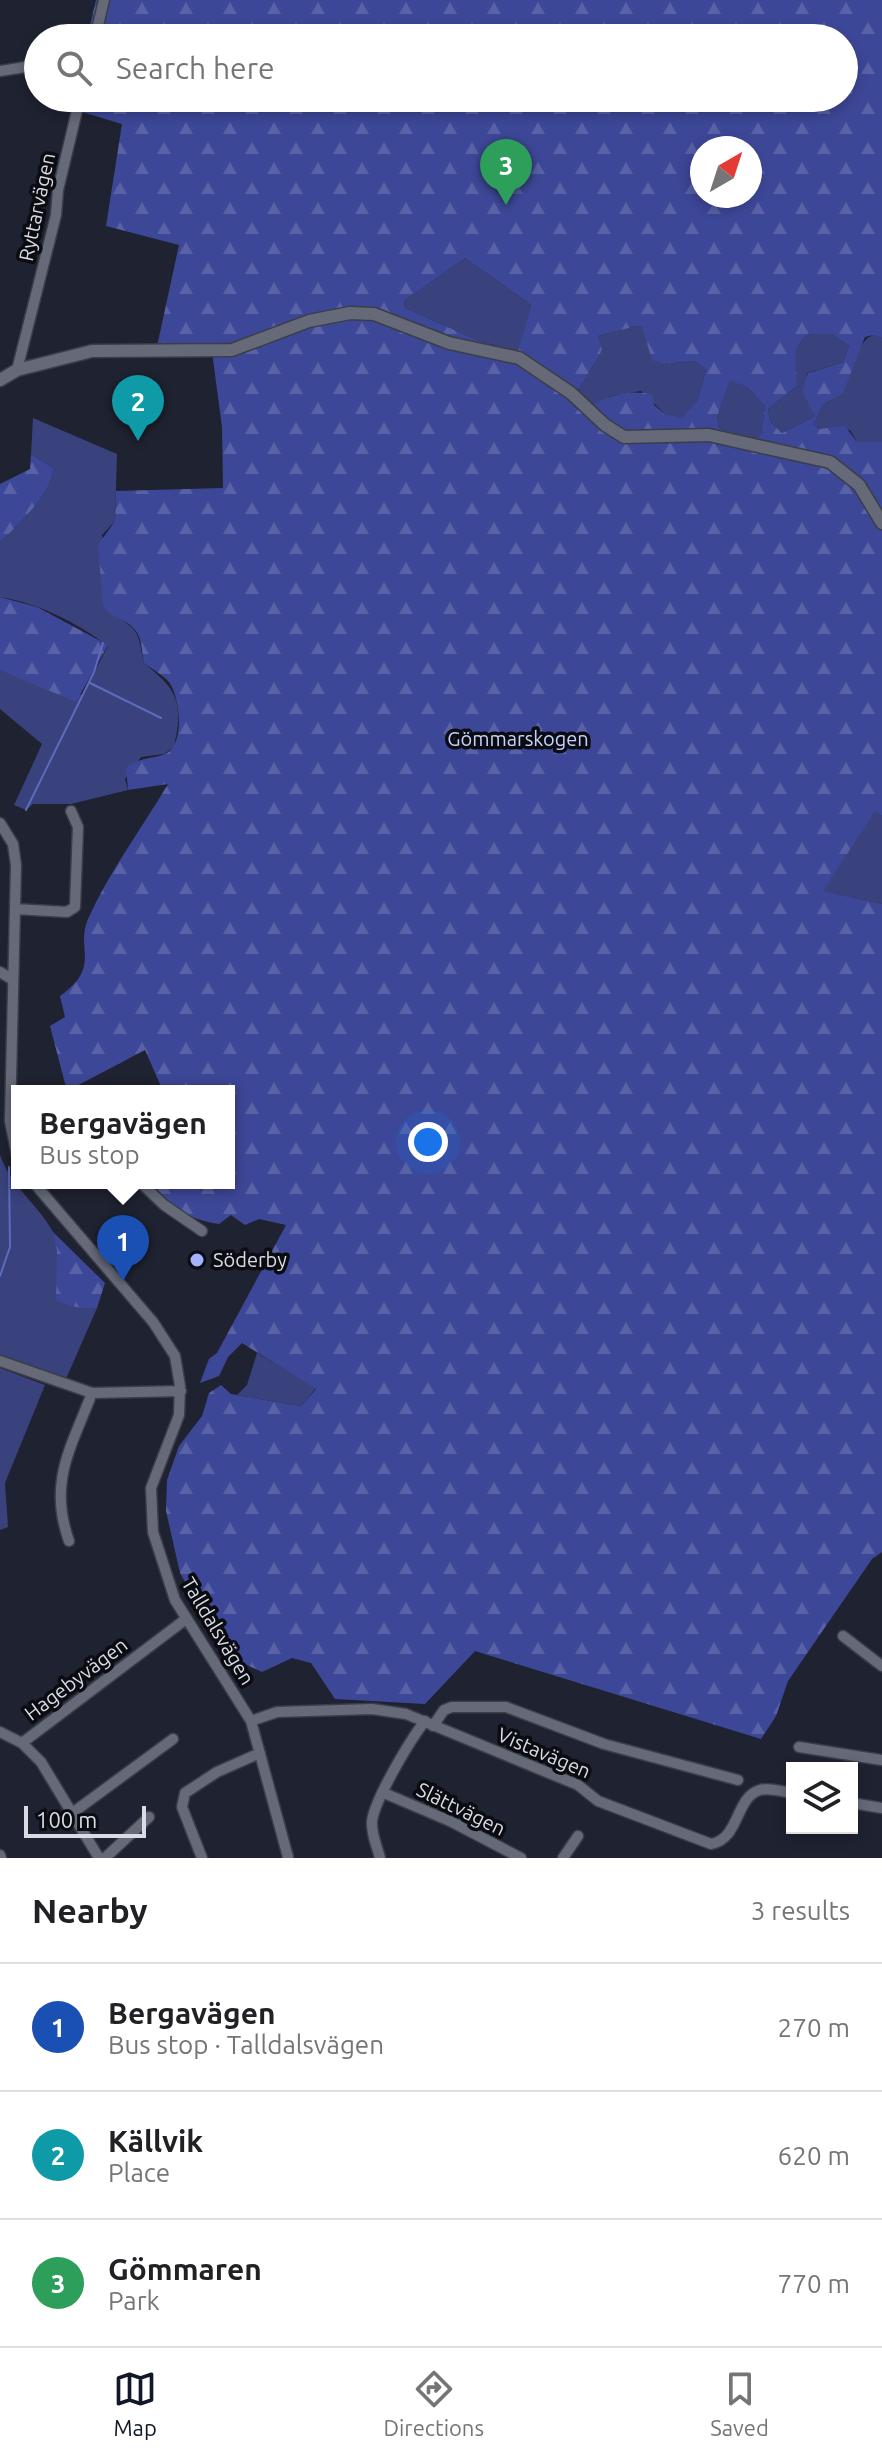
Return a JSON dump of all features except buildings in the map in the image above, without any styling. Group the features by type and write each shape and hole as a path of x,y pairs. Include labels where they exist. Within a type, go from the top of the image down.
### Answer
{"street":[{"path":"98,24 104,0"},
{"path":"0,71 24,67"},
{"name":"Ryttarvägen","path":"17,370 56,215 58,190 77,112"},
{"path":"0,380 17,370 102,350 232,350 309,321 350,313 374,314 449,343 519,358 571,393 605,425 624,437 709,435 830,462 859,485 882,523"},
{"path":"15,909 67,912 75,907 78,827 71,811"},
{"path":"0,823 13,844 13,980 5,1106 11,1126"},
{"path":"0,972 13,980"},
{"name":"Talldalsvägen","path":"39,1189 159,1329 175,1356 181,1391 177,1423 153,1480 149,1504 160,1564 186,1619 251,1721 289,1858"},
{"path":"147,1189 164,1205 202,1231"},
{"path":"0,1361 92,1393 181,1391"},
{"path":"69,1541 60,1515 59,1485 92,1393"},
{"name":"Hagebyvägen","path":"99,1858 41,1762 22,1743 186,1619"},
{"path":"843,1636 882,1666"},
{"path":"380,1858 371,1825 384,1793 429,1723 452,1707 506,1707 604,1744 738,1780"},
{"name":"Vistavägen","path":"251,1721 372,1709 406,1714 578,1785 598,1801 711,1844 729,1835 754,1793 765,1789 786,1792"},
{"path":"0,1732 22,1743"},
{"path":"71,1814 173,1739"},
{"path":"799,1747 882,1760"},
{"path":"202,1858 182,1807 185,1793 217,1772 260,1753"},
{"name":"Slättvägen","path":"384,1793 452,1822 521,1858"},
{"path":"858,1804 882,1808"},
{"path":"105,1858 149,1817"},
{"path":"563,1858 578,1836"}],"shaded area":[{"path":"465,258 531,305 519,353 477,340 405,308 404,301"},
{"path":"642,327 665,364 695,361 706,370 697,401 682,419 665,414 641,391 611,396 591,407 576,394 600,355 602,348 598,336"},
{"path":"809,334 832,334 849,346 843,362 807,373 815,416 782,433 770,421 768,409 797,386 797,351"},
{"path":"873,335 882,338 882,442 857,442 850,430 819,429 814,424 823,405 841,390 861,347"},
{"path":"730,379 747,387 765,406 761,434 756,440 719,428 717,417"},
{"path":"33,418 117,454 115,521 102,535 123,621 137,634 144,663 171,689 178,707 178,718 174,747 164,754 141,757 125,779 128,790 71,804 33,804 26,810 14,805 42,744 0,709 0,670 82,695 108,646 57,615 0,597 0,542 33,508 52,477 53,468 31,454"},
{"path":"875,810 882,816 882,904 822,891"},
{"path":"0,1155 11,1177 11,1189 20,1189 56,1239 57,1301 97,1308 66,1379 0,1357"},
{"path":"257,1353 316,1388 301,1406 237,1395 247,1385"},
{"path":"0,1368 45,1385 5,1483 8,1527 0,1530"}],"green space":[{"name":"Gömmarskogen","path":"96,0 882,0 882,338 873,335 865,337 843,393 823,405 814,424 819,429 845,426 857,442 882,442 882,816 875,811 823,891 882,904 882,1552 872,1559 788,1681 776,1716 761,1739 475,1651 425,1704 335,1699 311,1663 292,1658 262,1672 227,1656 180,1573 166,1511 167,1480 179,1446 202,1416 209,1393 221,1385 231,1394 301,1406 316,1389 242,1343 228,1357 219,1376 200,1383 209,1359 217,1353 286,1225 259,1219 245,1225 231,1215 219,1224 198,1219 171,1205 153,1189 235,1189 235,1085 160,1085 145,1050 78,1085 65,1085 50,1026 65,1017 60,996 73,986 84,967 85,929 96,902 168,784 128,790 126,768 167,753 173,748 178,730 178,708 169,682 144,663 141,642 135,630 103,605 98,545 115,521 116,491 223,488 222,427 212,352 156,351 179,245 106,226 122,124 82,112 858,112 858,24 90,24","holes":["465,258 531,305 518,353 477,340 405,308 404,301","642,327 652,360 665,364 695,361 706,370 697,401 682,418 665,414 654,405 653,395 646,393 613,396 591,407 576,394 600,355 602,348 598,336","809,334 832,334 849,346 843,362 808,373 802,391 815,416 782,433 770,421 768,409 797,386 797,351","730,380 747,387 765,406 761,434 756,440 719,428 717,417"]},
{"path":"31,454 53,468 52,477 34,508 0,542 0,484 30,469"},
{"path":"0,597 37,607 108,645 76,702 0,670"},
{"path":"53,1232 105,1283 97,1308 80,1308 56,1301 57,1250"}],"waterway":[{"path":"26,810 94,672 103,643"},
{"path":"90,683 161,718"},
{"path":"0,1276 10,1247 9,1167"}],"place":[{"name":"Gömmaren","path":"506,205"},
{"name":"Källvik","path":"138,441"},
{"name":"Söderby","path":"197,1260"},
{"name":"Bergavägen","path":"123,1281"}]}
